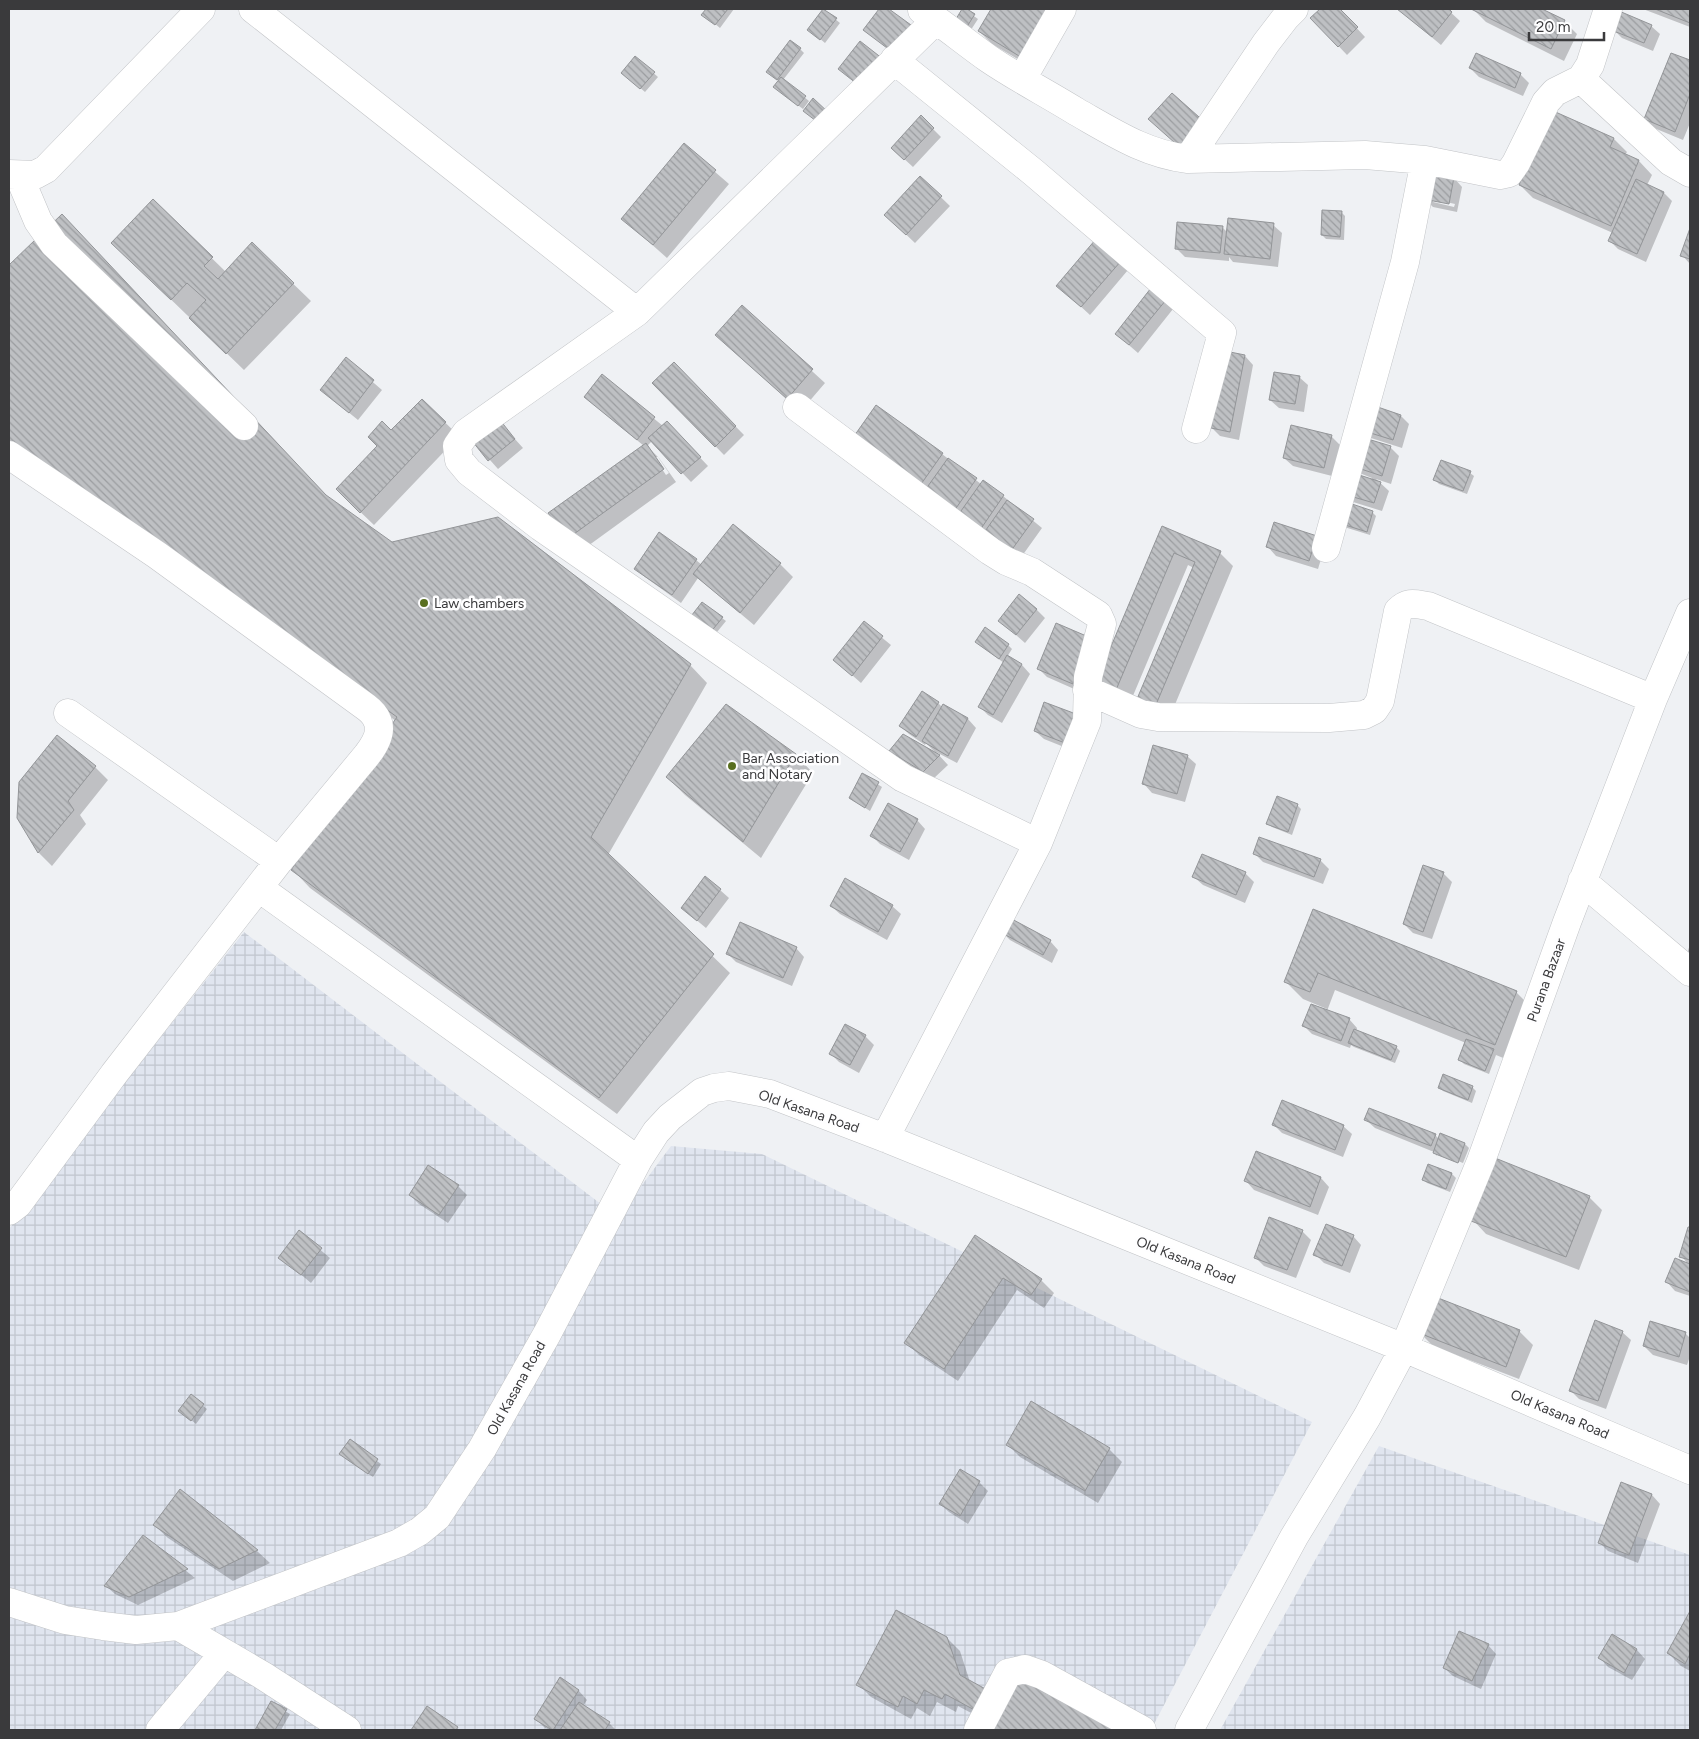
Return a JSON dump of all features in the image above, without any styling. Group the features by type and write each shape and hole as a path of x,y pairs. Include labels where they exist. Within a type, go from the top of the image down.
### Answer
{"street":[{"path":"201,9 46,169 35,175 14,175 38,220 54,244 244,426"},
{"path":"253,9 637,312"},
{"path":"1022,79 1062,9"},
{"path":"1188,159 1266,43 1294,9"},
{"path":"1038,842 903,778 541,527 469,472 459,460 457,446 466,433 637,312 894,60 928,14 990,59 1022,79 1100,125 1150,151 1168,157 1188,159 1350,155 1425,160 1500,175 1509,173 1516,163 1546,102 1556,92 1580,79 1590,65 1608,9"},
{"path":"894,60 1033,172 1222,333 1196,429"},
{"path":"1580,79 1671,162 1690,173"},
{"path":"1326,548 1405,262 1425,160"},
{"path":"797,407 990,551 1006,561 1032,572 1098,615 1102,624 1099,642 1088,677 1089,707 1087,721 1038,842 885,1138"},
{"path":"9,456 156,555 366,706 377,720 379,729 375,743 367,756 279,861 114,1074 18,1204 9,1211"},
{"path":"1087,690 1150,716 1328,718 1364,715 1374,710 1380,701 1398,611 1404,605 1413,604 1428,606 1653,699"},
{"name":"Purana Bazaar","path":"1189,1730 1294,1538 1367,1417 1404,1348 1481,1162 1582,881 1653,699 1690,613"},
{"path":"68,712 279,861"},
{"path":"1582,881 1690,972"},
{"path":"259,888 638,1160"},
{"name":"Old Kasana Road","path":"9,1602 65,1620 103,1626 136,1630 178,1626 398,1542 420,1531 437,1517 482,1450 547,1334 638,1160 656,1132 670,1117 702,1092 729,1086 770,1094 885,1138 1404,1348 1690,1470"},
{"path":"178,1626 262,1675 347,1730"},
{"path":"160,1730 224,1653"},
{"path":"978,1730 1008,1673 1025,1670 1042,1675 1142,1730"}],"shaded area":[{"path":"244,932 618,1217 671,1146 762,1154 1312,1422 1151,1730 9,1730 9,1229"},
{"path":"1379,1446 1690,1555 1690,1730 1220,1730"}],"building":[{"path":"706,9 728,9 715,25 701,15"},
{"path":"823,9 837,18 820,40 807,30"},
{"path":"879,9 889,9 911,25 891,51 863,30"},
{"path":"962,9 967,9 975,14 961,36 950,29"},
{"path":"991,9 1054,9 1024,59 978,31"},
{"path":"1320,9 1340,9 1358,27 1338,47 1310,18"},
{"path":"1397,9 1449,9 1452,12 1432,37"},
{"path":"1471,9 1542,9 1565,20 1551,49"},
{"path":"1655,9 1690,9 1690,23"},
{"path":"1619,11 1652,25 1644,43 1611,30"},
{"path":"790,40 801,48 777,80 766,72"},
{"path":"860,41 883,59 861,87 838,69"},
{"path":"1476,53 1521,73 1515,88 1469,68"},
{"path":"1671,53 1690,60 1690,94 1675,132 1644,119"},
{"path":"635,56 655,72 640,89 621,73"},
{"path":"781,77 806,96 798,106 773,87"},
{"path":"1172,93 1208,125 1184,151 1148,119"},
{"path":"813,98 830,114 820,124 803,111"},
{"path":"1551,110 1614,138 1610,147 1639,160 1611,226 1519,185"},
{"path":"921,115 934,128 904,160 891,148"},
{"path":"684,143 716,170 653,245 621,219"},
{"path":"1429,172 1454,177 1449,204 1423,199"},
{"path":"920,176 942,196 906,235 884,215"},
{"path":"1636,179 1664,192 1637,254 1608,241"},
{"path":"153,199 213,257 204,266 218,279 252,242 294,283 226,354 189,318 206,300 187,283 171,300 111,243"},
{"path":"1322,210 1342,211 1340,237 1321,235"},
{"name":"Law chambers","path":"62,214 326,495 392,542 498,517 691,664 591,837 714,954 599,1098 291,870 397,717 9,441 9,265"},
{"path":"1228,218 1274,223 1270,259 1224,254"},
{"path":"1177,222 1223,226 1220,253 1175,249"},
{"path":"1690,228 1690,259 1680,256"},
{"path":"1096,239 1121,261 1081,307 1056,286"},
{"path":"1151,288 1166,300 1129,345 1115,334"},
{"path":"742,305 813,369 787,399 715,335"},
{"path":"1225,351 1245,355 1230,432 1211,428"},
{"path":"346,357 374,380 349,413 320,390"},
{"path":"674,362 736,426 715,447 652,383"},
{"path":"1274,372 1300,376 1295,404 1269,400"},
{"path":"602,374 655,417 637,440 584,397"},
{"path":"422,399 446,422 360,513 336,489 377,446 368,437 382,421 391,430"},
{"path":"1369,404 1401,415 1393,440 1361,430"},
{"path":"876,405 943,453 919,487 852,439"},
{"path":"500,420 515,439 488,461 473,442"},
{"path":"667,421 701,457 681,474 648,438"},
{"path":"1291,425 1332,435 1324,468 1283,458"},
{"path":"1361,437 1391,446 1382,476 1352,466"},
{"path":"646,443 664,469 567,539 548,513"},
{"path":"948,458 977,478 952,514 923,493"},
{"path":"1441,460 1471,471 1463,491 1433,480"},
{"path":"1350,472 1381,482 1374,503 1343,494"},
{"path":"983,480 1004,495 978,533 956,518"},
{"path":"1007,500 1034,519 1008,555 981,537"},
{"path":"1343,501 1373,511 1367,532 1336,522"},
{"path":"1274,522 1317,536 1309,561 1266,547"},
{"path":"733,524 781,563 740,613 693,574"},
{"path":"1162,526 1221,551 1152,714 1134,706 1195,562 1174,553 1113,697 1093,689"},
{"path":"659,532 697,559 672,595 634,569"},
{"path":"1019,594 1037,609 1016,635 998,621"},
{"path":"702,602 723,617 709,634 688,620"},
{"path":"864,621 883,636 852,676 833,660"},
{"path":"1056,623 1091,638 1073,684 1037,669"},
{"path":"985,627 1009,644 999,659 975,642"},
{"path":"1007,655 1022,664 993,715 978,707"},
{"path":"922,691 939,702 916,737 899,726"},
{"path":"1044,702 1076,714 1065,743 1034,731"},
{"name":"Bar Association and Notary","path":"726,704 796,754 743,842 666,777"},
{"path":"943,704 968,718 948,756 922,741"},
{"path":"903,734 940,755 923,772 889,751"},
{"path":"57,735 96,766 68,801 74,810 38,853 17,818 19,782"},
{"path":"1153,745 1188,755 1177,794 1142,784"},
{"path":"862,773 879,782 865,808 849,798"},
{"path":"1277,796 1298,804 1288,832 1266,824"},
{"path":"888,803 918,819 900,852 870,836"},
{"path":"1259,837 1321,859 1314,877 1253,854"},
{"path":"1202,854 1246,872 1236,895 1192,877"},
{"path":"1423,865 1444,872 1423,932 1403,924"},
{"path":"705,876 721,889 697,921 681,908"},
{"path":"845,878 893,905 878,932 830,906"},
{"path":"1313,909 1517,991 1495,1045 1318,973 1310,992 1284,982"},
{"path":"1008,917 1051,940 1043,955 1000,932"},
{"path":"740,922 797,947 783,978 726,954"},
{"path":"1311,1004 1350,1018 1341,1041 1302,1026"},
{"path":"845,1024 866,1035 850,1065 829,1054"},
{"path":"1354,1029 1397,1046 1391,1060 1348,1043"},
{"path":"1466,1039 1494,1049 1485,1071 1458,1060"},
{"path":"1443,1074 1473,1086 1468,1100 1438,1088"},
{"path":"1282,1100 1344,1125 1335,1150 1272,1125"},
{"path":"1369,1108 1436,1134 1431,1146 1364,1120"},
{"path":"1440,1133 1465,1143 1458,1163 1433,1153"},
{"path":"1256,1151 1321,1177 1310,1207 1244,1181"},
{"path":"1495,1158 1590,1196 1566,1257 1471,1221"},
{"path":"1428,1164 1452,1173 1446,1189 1422,1180"},
{"path":"428,1165 459,1185 439,1215 409,1195"},
{"path":"1269,1217 1303,1230 1287,1270 1254,1258"},
{"path":"1326,1224 1354,1235 1342,1266 1313,1255"},
{"path":"1688,1227 1690,1227 1690,1260 1679,1257"},
{"path":"299,1230 322,1248 301,1275 278,1258"},
{"path":"975,1235 1042,1279 1031,1295 1003,1278 944,1369 904,1343"},
{"path":"1675,1258 1690,1264 1690,1292 1665,1282"},
{"path":"1433,1296 1520,1330 1506,1367 1419,1333"},
{"path":"1595,1320 1623,1331 1598,1401 1569,1391"},
{"path":"1650,1321 1686,1332 1679,1357 1643,1346"},
{"path":"191,1394 204,1404 191,1421 178,1411"},
{"path":"1031,1401 1110,1448 1085,1491 1006,1445"},
{"path":"350,1439 378,1459 368,1474 339,1454"},
{"path":"960,1469 980,1481 960,1516 939,1504"},
{"path":"1621,1482 1652,1494 1629,1555 1598,1543"},
{"path":"180,1489 258,1550 219,1569 153,1525"},
{"path":"143,1535 188,1569 129,1597 104,1586"},
{"path":"896,1610 947,1637 960,1675 991,1692 980,1713 945,1694 942,1699 924,1690 917,1704 903,1696 898,1707 856,1685"},
{"path":"1690,1611 1690,1654 1685,1664 1667,1653"},
{"path":"1459,1631 1489,1644 1472,1681 1443,1668"},
{"path":"1612,1634 1637,1649 1624,1673 1598,1658"},
{"path":"560,1677 579,1690 552,1730 534,1719"},
{"path":"1016,1677 1115,1730 988,1730"},
{"path":"271,1701 287,1709 275,1730 255,1730"},
{"path":"579,1702 610,1722 605,1730 560,1730"},
{"path":"427,1706 458,1727 456,1730 411,1730"}],"place":[{"name":"Law chambers","path":"424,603"},
{"name":"Bar Association and Notary","path":"732,766"}]}
